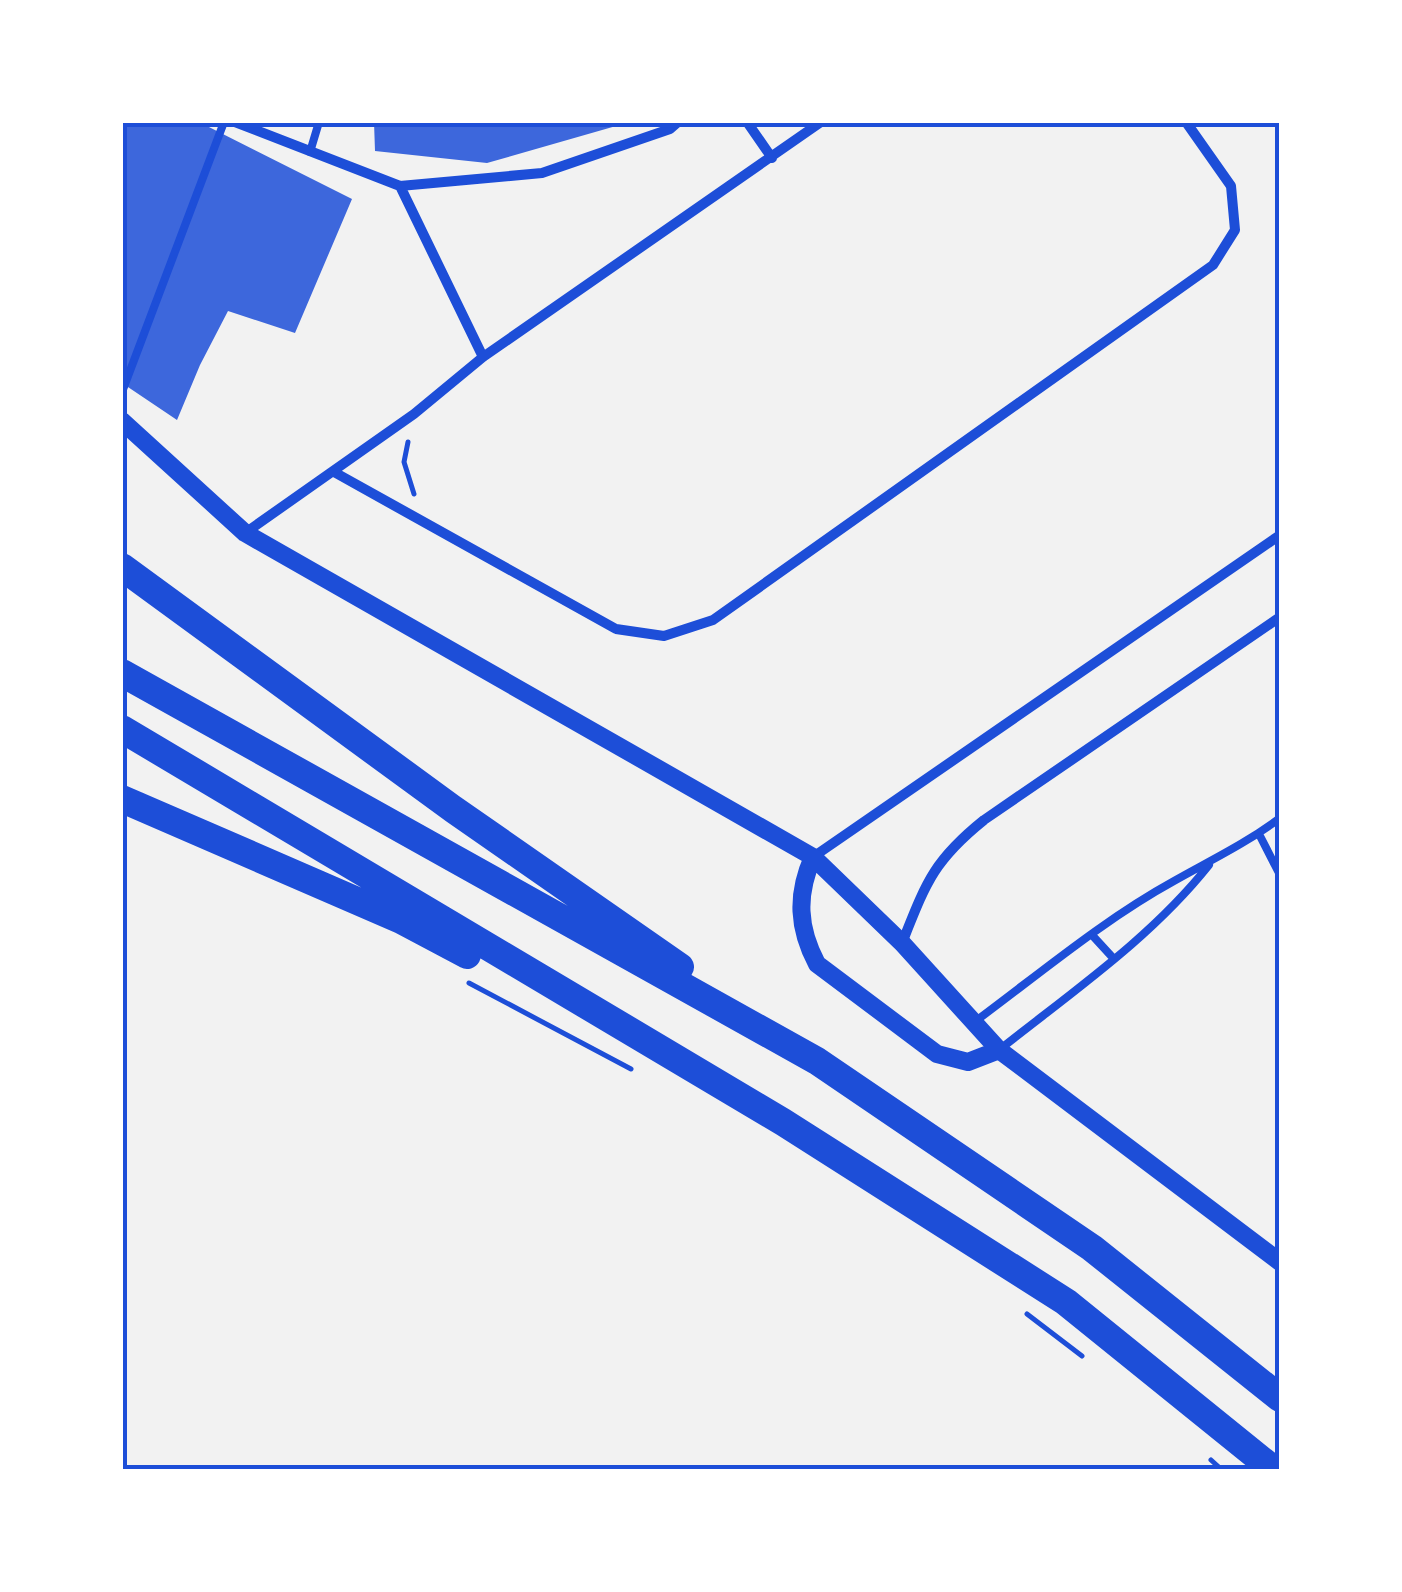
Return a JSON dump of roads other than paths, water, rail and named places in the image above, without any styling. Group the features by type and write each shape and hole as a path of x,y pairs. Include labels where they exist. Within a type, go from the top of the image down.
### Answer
{"highway":[{"path":"122,567 453,809 1092,1248 1280,1398"},
{"path":"122,673 818,1061"},
{"path":"122,730 782,1122 1066,1302 1274,1470"},
{"path":"122,799 401,920 782,1122"}],"street":[{"path":"235,122 400,186 542,174 678,122"},
{"path":"747,122 772,158"},
{"path":"244,532 414,414 483,357 822,122"},
{"path":"334,472 616,629 664,636 713,620 1213,266 1235,230 1231,186 1186,122"},
{"path":"400,186 483,357"},
{"path":"122,421 244,532 814,857 902,943 999,1050 1280,1262"},
{"path":"999,1050 968,1062 938,1054 817,964 808,946 800,909 806,874 814,857 1280,535"},
{"path":"902,943 926,883 950,848 984,820 1280,617"}],"lane":[{"path":"122,392 224,122"},
{"path":"310,152 319,122"},
{"path":"973,1023 1174,881 1210,864 1280,818"},
{"path":"1258,834 1280,875"},
{"path":"999,1050 1114,959 1186,895 1210,864"},
{"path":"1092,936 1114,959"}]}
